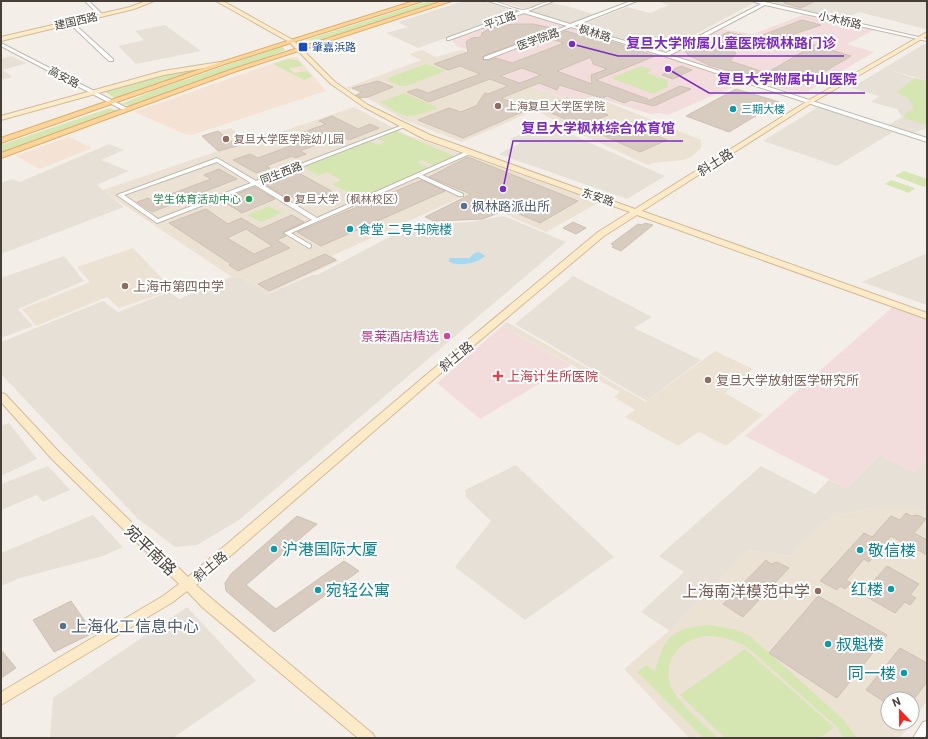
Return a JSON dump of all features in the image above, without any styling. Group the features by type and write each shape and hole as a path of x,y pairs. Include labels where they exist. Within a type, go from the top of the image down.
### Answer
{"main road":[{"name":"建国西路","path":"1,39 101,15 151,1"},
{"name":"东安路","path":"219,1 291,41 333,83 366,106 427,137 927,316"},
{"path":"1,142 220,64 420,1"},
{"path":"1,156 299,49 449,1"},
{"name":"斜土路","path":"1,699 168,599 535,288 601,234 811,101 927,34"},
{"path":"1,118 163,73 220,64"},
{"name":"宛平南路","path":"1,396 56,456 187,584 368,738"}],"street":[{"path":"87,1 101,15"},
{"name":"枫林路","path":"490,1 811,101 927,140"},
{"name":"平江路","path":"448,39 552,1"},
{"name":"医学院路","path":"486,58 635,1"},
{"name":"小木桥路","path":"754,1 927,40"},
{"path":"666,55 770,1"},
{"path":"70,22 111,60"},
{"name":"高安路","path":"1,44 127,110"},
{"name":"同生西路","path":"257,182 217,160 120,195 157,221 405,126"},
{"path":"309,246 287,233 470,152"},
{"path":"418,175 461,195"},
{"path":"257,182 317,220"},
{"path":"918,738 927,725"}],"shaded area":[{"path":"464,1 482,1 519,12 418,48 386,33 408,27 398,22"},
{"path":"499,1 547,1 525,9"},
{"path":"746,1 754,3 662,52 579,26 627,7 650,13 669,5 659,2"},
{"path":"927,1 927,28 925,29 859,12 845,19 775,4 774,2"},
{"path":"550,3 567,6 596,15 573,24 529,11"},
{"path":"522,13 665,57 722,29 753,34 803,15 874,30 847,44 874,52 807,92 790,91 751,79 668,115 659,113 650,114 596,97 562,97 503,76 504,75 476,63 488,58 457,46 451,39"},
{"path":"165,25 201,51 136,64 118,46 144,40 135,31"},
{"path":"924,44 927,44 927,81 891,70 927,83 927,128 914,133 888,125 902,117 897,109 871,102 879,96 851,88"},
{"name":"上海复旦大学医学院","path":"422,50 436,57 461,50 489,58 476,63 503,76 561,97 587,97 605,101 701,140 701,148 691,157 683,160 653,163 648,165 554,122 554,120 535,110 462,142 402,119 356,91 346,88 421,60 409,54"},
{"path":"11,56 27,63 3,70 12,77 1,80 1,59"},
{"path":"291,57 297,57 326,91 192,135 185,134 134,112"},
{"name":"复旦大学（枫林校区）","path":"354,107 407,135 600,202 546,232 464,196 332,256 339,261 267,294 244,278 232,277 103,190 218,151 202,136 231,128 251,142"},
{"path":"818,107 893,132 837,166 763,141"},
{"path":"545,123 665,176 627,199 499,154 520,143 510,139"},
{"path":"69,137 92,148 40,169 15,156"},
{"path":"109,144 124,150 101,160 129,171 97,185 124,207 1,254 1,183 12,179 20,182"},
{"path":"504,216 566,242 239,520 197,545 175,547 137,518 1,374 1,342 103,301 118,312 169,292 179,299 231,277 243,278 268,294 312,275 317,275 416,223 427,225 471,222"},
{"name":"上海市第四中学","path":"133,248 173,290 119,308 107,297 36,326 22,309 90,282 77,267"},
{"path":"927,253 927,305 862,282"},
{"path":"64,256 84,281 18,309 33,326 1,338 1,278"},
{"path":"573,276 652,317 634,328 701,360 647,401 515,324"},
{"path":"895,305 927,318 927,459 914,472 879,455 846,488 745,436"},
{"name":"复旦大学放射医学研究所","path":"507,322 646,402 715,351 753,369 725,393 763,415 726,446 699,432 678,446 625,417 635,410 614,397 620,392 502,326"},
{"name":"上海计生所医院","path":"502,326 571,365 480,419 437,383"},
{"path":"9,423 37,459 1,476 1,426"},
{"path":"879,455 914,472 927,459 927,511 901,508 874,508 837,515 826,521 791,556 749,550 670,631 641,612 684,572 659,556 761,466 815,494 829,480 846,488"},
{"path":"516,465 614,557 525,620 455,567 491,521 466,497 465,490"},
{"path":"48,466 70,490 43,502 37,495 1,510 1,484"},
{"name":"上海南洋模范中学","path":"874,508 904,508 927,511 927,701 920,711 920,691 880,691 880,731 905,731 900,738 689,738 624,669 676,625 749,550 791,556 826,521 837,515"},
{"path":"93,515 123,547 103,556 20,578 1,586 1,553"},
{"path":"187,607 256,681 173,738 50,738 53,698"}],"green space":[{"path":"429,1 441,1 317,41 306,40"},
{"path":"282,46 285,50 271,56 133,106 121,104 155,90"},
{"path":"288,59 298,60 303,66 289,68 294,73 307,71 312,76 304,80 273,64"},
{"path":"426,64 444,70 443,72 406,86 401,86 388,81 388,78"},
{"path":"210,66 116,99 104,91 155,76"},
{"path":"641,66 650,69 651,71 647,73 667,80 668,87 653,94 611,78"},
{"path":"915,78 927,81 927,125 904,118 905,114 913,109 912,105 908,98 896,92"},
{"path":"405,93 438,108 413,116 408,116 397,112 380,102"},
{"path":"110,108 117,111 1,154 1,145"},
{"path":"396,131 454,156 433,165 422,160 417,162 430,168 360,198 332,184 341,180 327,172 318,176 304,167 370,141 379,145 385,142 378,139"},
{"path":"904,171 927,179 927,185 924,187 895,176"},
{"path":"891,180 915,188 909,193 885,184"},
{"path":"269,206 282,213 261,222 247,215"},
{"path":"709,625 738,630 751,637 844,720 857,738 843,738 837,727 747,647 729,639 710,636 701,637 684,644 673,657 669,665 668,674 670,684 678,698 718,738 703,738 637,672 647,665 655,672 662,650 671,636 696,626"},
{"path":"745,649 834,727 820,738 725,738 680,695"}],"water":[{"path":"479,252 485,256 482,259 472,263 457,264 448,261 450,260 449,258 469,258 475,253"}],"building":[{"path":"784,1 815,1 801,8 784,3"},
{"path":"802,20 821,25 773,41 760,36"},
{"path":"533,24 556,29 483,56 483,60 496,58 512,63 564,43 548,38 566,31 583,36 587,34 655,56 596,80 648,99 648,101 680,86 691,89 654,106 631,100 624,103 607,96 602,98 559,85 557,90 539,83 501,98 529,109 463,138 418,120 449,108 461,112 478,105 485,93 488,94 508,86 490,79 429,102 407,92 417,89 428,93 480,74 460,66 448,70 434,64 468,52 466,42 472,38 481,37 482,33 487,30 503,25","holes":["591,57 593,64 607,69 591,75 592,84 557,71","522,68 541,75 520,83 500,76"]},
{"path":"728,32 746,36 725,48 736,53 730,61 767,73 814,45 851,56 807,82 793,78 779,85 709,65 688,55 684,49 687,48 693,50"},
{"path":"681,66 692,70 673,79 662,75"},
{"path":"378,81 393,87 368,97 360,98 356,95 362,92 352,88"},
{"name":"三期大楼","path":"736,89 779,102 729,132 686,116"},
{"path":"567,98 608,115 581,126 540,108"},
{"path":"332,116 358,129 370,124 379,128 349,140 344,137 327,144 323,142 300,151 306,154 295,158 292,156 266,166 270,168 256,173 233,160 250,154 258,158 314,137 304,132 326,124 319,121"},
{"path":"627,123 667,140 640,152 600,134"},
{"name":"复旦大学医学院幼儿园","path":"218,131 237,146 218,151 202,136"},
{"path":"468,157 578,201 540,223 508,209 483,219 434,221 425,217 471,194 429,177"},
{"path":"219,169 237,179 152,212 137,202 148,198 152,201 211,179 204,175"},
{"path":"297,172 333,192 304,204 287,194 284,196 266,185"},
{"path":"422,180 445,191 321,246 297,232"},
{"name":"学生体育活动中心","path":"255,187 275,199 242,213 221,200"},
{"path":"206,209 228,224 241,218 260,229 292,215 304,222 283,232 286,236 277,240 290,248 238,271 229,265 231,264 169,223","holes":["246,229 272,246 254,254 227,238"]},
{"path":"573,222 586,228 576,234 563,228"},
{"path":"645,223 653,225 621,251 612,247 614,245 611,244 638,224 642,225"},
{"path":"325,254 336,260 269,291 258,284"},
{"name":"敬信楼","path":"906,513 911,516 917,515 926,519 914,533 927,540 927,555 891,536 869,562 864,559 846,580 851,583 845,589 840,586 837,590 820,581 864,533 872,537 891,516 900,520"},
{"path":"297,516 317,524 246,585 276,609 344,561 359,571 274,632 226,591 225,583 231,574"},
{"path":"766,560 771,564 777,562 789,568 743,617 723,604"},
{"name":"红楼","path":"887,566 919,584 910,595 916,598 910,605 905,602 895,613 862,594"},
{"name":"叔魁楼","path":"818,596 887,635 837,698 769,653"},
{"name":"上海化工信息中心","path":"71,601 93,633 54,652 33,620"},
{"name":"同一楼","path":"900,648 927,663 927,682 920,691 880,691 880,699 866,690"},
{"path":"1,650 16,668 1,678"}],"place":[{"name":"复旦大学附属儿童医院枫林路门诊","path":"572,44"},
{"name":"肇嘉浜路","path":"303,47"},
{"name":"复旦大学附属中山医院","path":"668,69"},
{"name":"上海复旦大学医学院","path":"498,106"},
{"name":"三期大楼","path":"733,109"},
{"name":"复旦大学医学院幼儿园","path":"226,139"},
{"name":"复旦大学枫林综合体育馆","path":"503,189"},
{"name":"学生体育活动中心","path":"249,199"},
{"name":"复旦大学（枫林校区）","path":"287,199"},
{"name":"枫林路派出所","path":"464,206"},
{"name":"食堂 二号书院楼","path":"350,229"},
{"name":"上海市第四中学","path":"125,286"},
{"name":"景莱酒店精选","path":"447,336"},
{"name":"上海计生所医院","path":"498,376"},
{"name":"复旦大学放射医学研究所","path":"708,380"},
{"name":"沪港国际大厦","path":"274,549"},
{"name":"敬信楼","path":"860,550"},
{"name":"红楼","path":"891,589"},
{"name":"宛轻公寓","path":"318,590"},
{"name":"上海南洋模范中学","path":"818,591"},
{"name":"上海化工信息中心","path":"63,626"},
{"name":"叔魁楼","path":"828,644"},
{"name":"同一楼","path":"904,673"}]}
